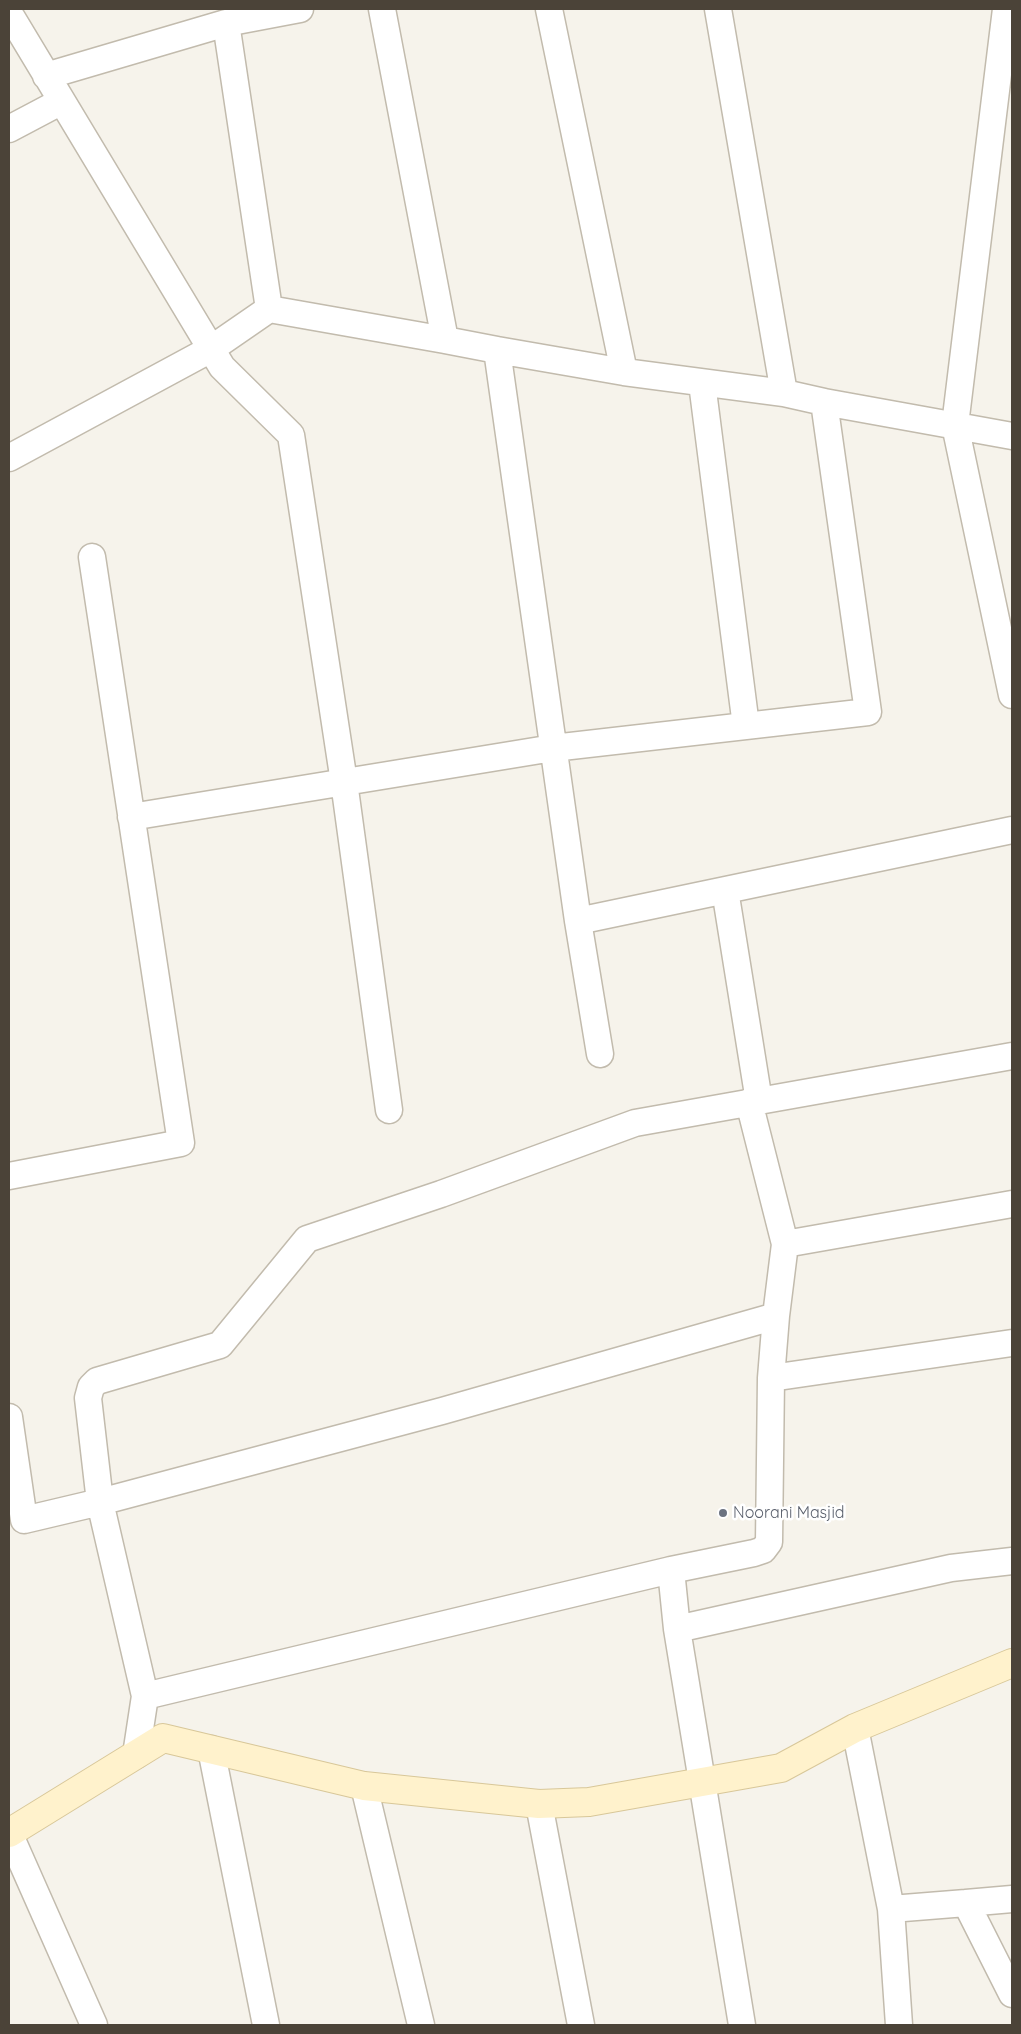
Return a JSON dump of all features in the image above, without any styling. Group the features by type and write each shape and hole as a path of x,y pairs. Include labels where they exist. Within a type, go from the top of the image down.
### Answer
{"main road":[{"path":"9,1833 164,1738 364,1786 539,1804 589,1802 781,1768 855,1728 1012,1663"}],"street":[{"path":"46,76 226,24 300,9"},
{"path":"382,9 445,340"},
{"path":"549,9 624,372"},
{"path":"718,9 784,393"},
{"path":"1006,9 955,425 1012,695"},
{"path":"17,16 46,76 222,366 291,435 344,782 389,1110"},
{"path":"226,24 268,309"},
{"path":"9,129 62,101"},
{"path":"9,458 212,349 268,309 624,372 702,384 784,393 1012,436"},
{"path":"497,350 578,921 600,1054"},
{"path":"702,384 746,726"},
{"path":"131,817 553,748 868,712 824,402"},
{"path":"9,1176 180,1143 92,557"},
{"path":"578,921 1012,830"},
{"path":"145,1696 671,1570 754,1553 763,1550 769,1542 772,1378 776,1316 785,1244 754,1101 725,890"},
{"path":"136,1755 145,1696 100,1502 88,1398 91,1387 97,1382 220,1345 307,1239 441,1194 635,1123 1012,1056"},
{"path":"785,1244 1012,1204"},
{"path":"9,1417 24,1520 100,1502 452,1409 776,1316"},
{"path":"772,1378 1012,1343"},
{"path":"677,1628 952,1568 1012,1561"},
{"path":"671,1570 677,1628 742,2025"},
{"path":"855,1728 890,1909 899,2025"},
{"path":"211,1749 266,2025"},
{"path":"364,1786 421,2025"},
{"path":"539,1804 581,2025"},
{"path":"9,1833 94,2025"},
{"path":"890,1909 1012,1899"},
{"path":"966,1903 1012,1994"}],"place":[{"name":"Noorani Masjid","path":"723,1513"}]}
